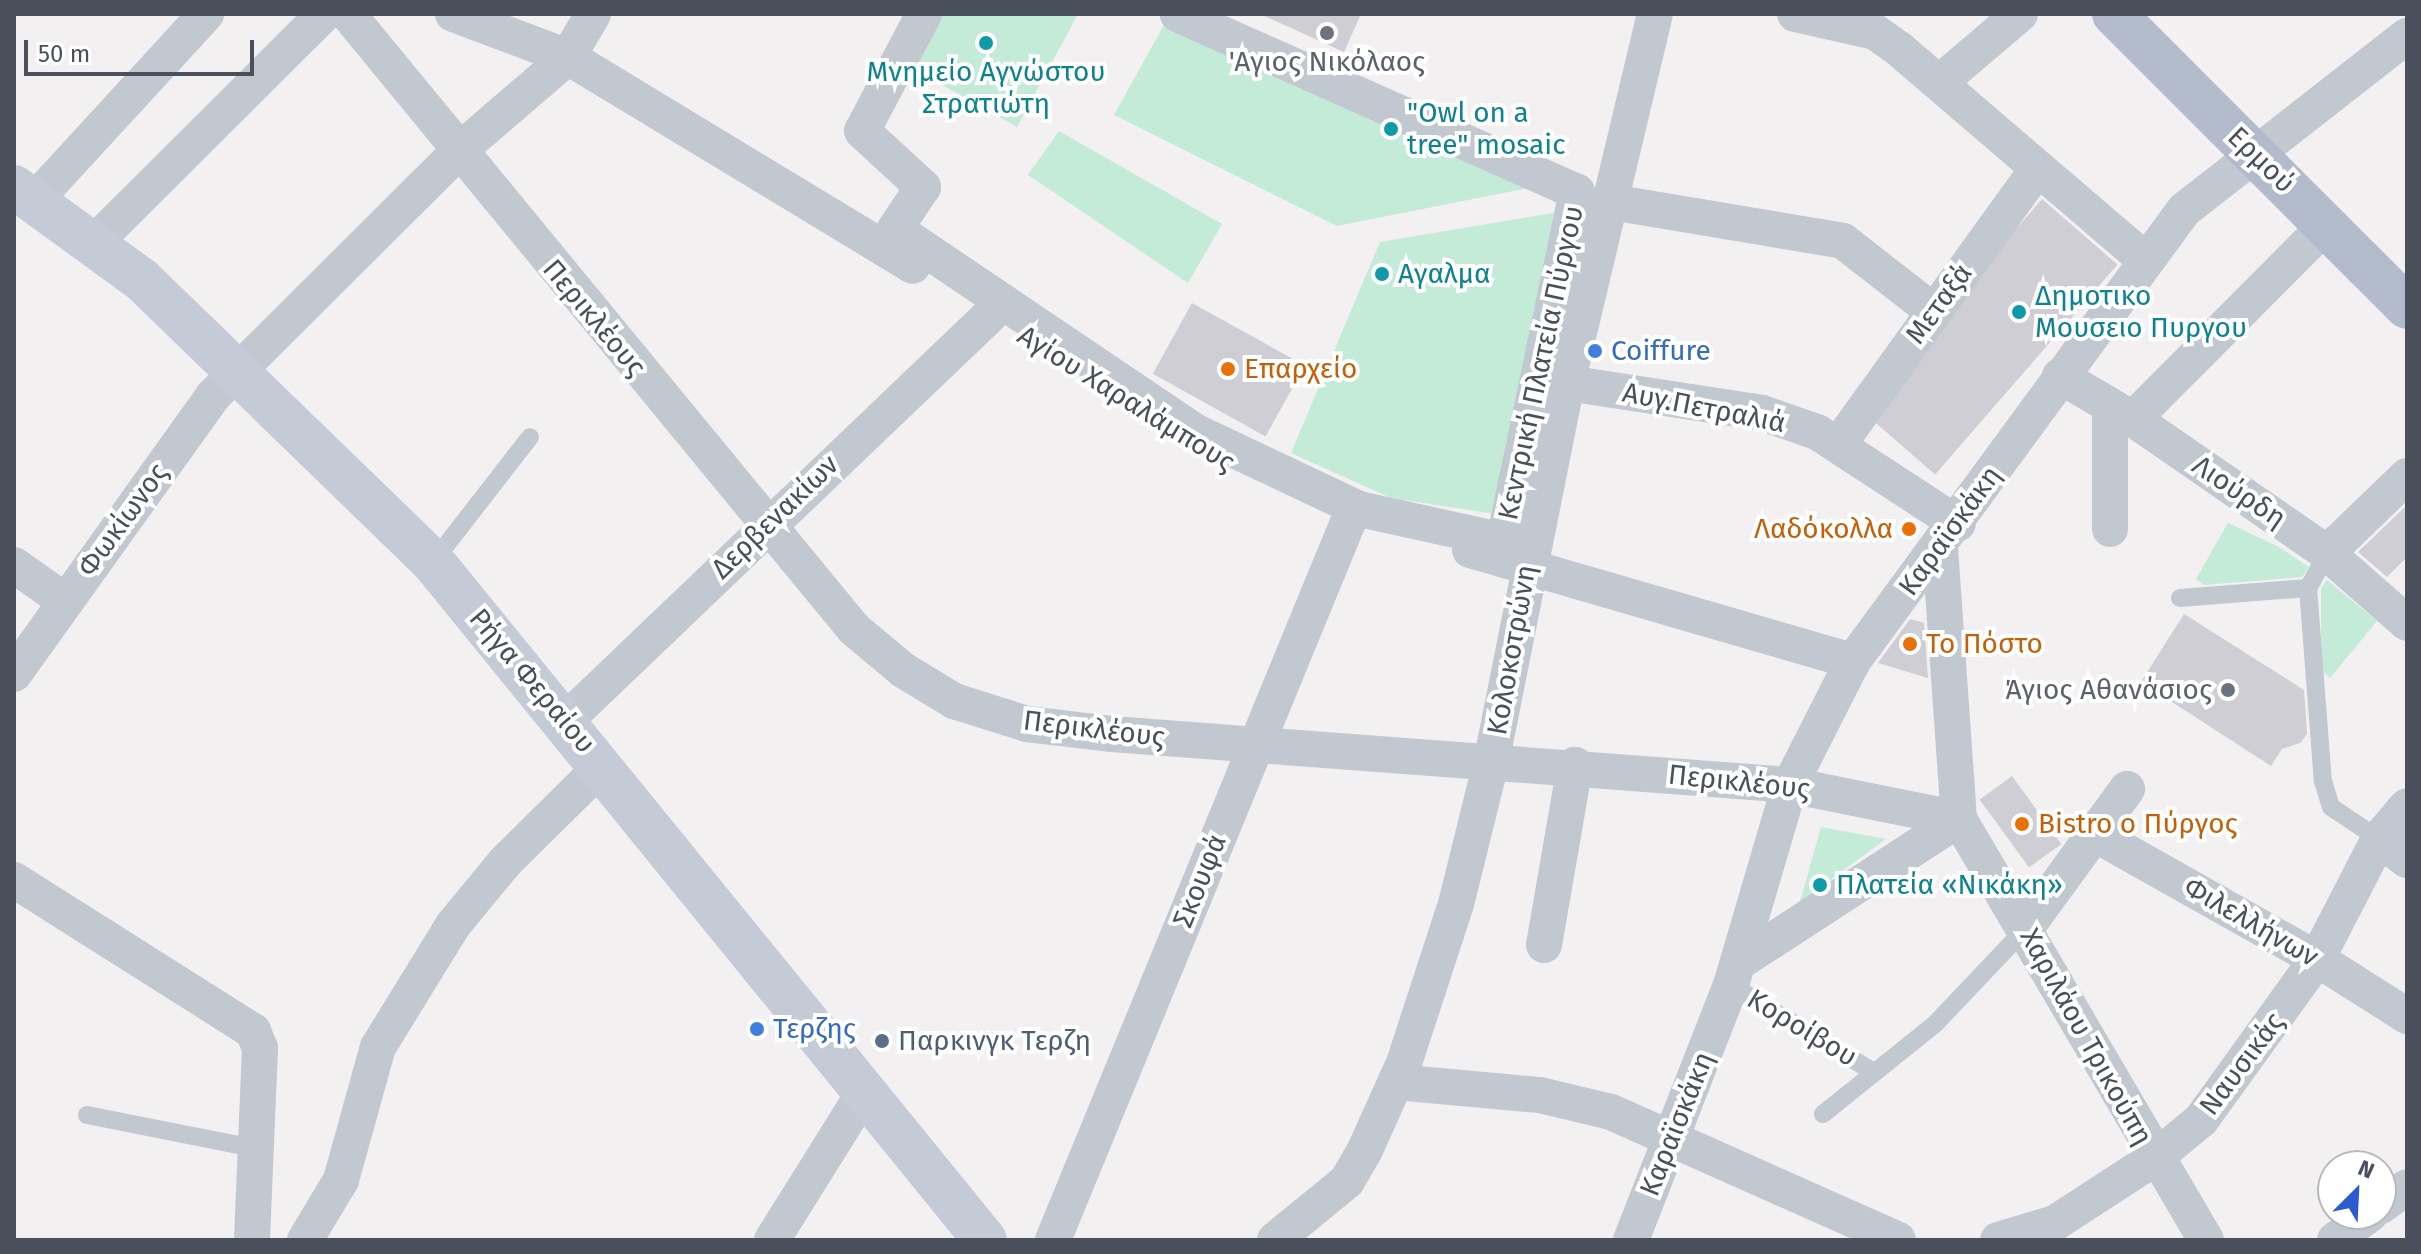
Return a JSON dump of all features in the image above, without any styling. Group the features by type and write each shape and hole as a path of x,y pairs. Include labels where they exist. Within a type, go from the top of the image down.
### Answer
{"main road":[{"name":"Ερμού","path":"2114,14 2328,223 2407,307"}],"street":[{"path":"24,193 206,14"},
{"path":"95,242 324,14"},
{"name":"Περικλέους","path":"348,14 854,629 903,670 954,701 1027,724 1254,746 1492,758 1790,785 1959,819"},
{"name":"Αγίου Χαραλάμπους","path":"453,14 568,57 792,189 1198,445 1272,487 1348,522 1527,563 1853,661"},
{"name":"Φωκίωνος","path":"14,674 213,396 461,149 568,57 593,14"},
{"name":"Κεντρική Πλατεία Πύργου","path":"924,14 862,131 923,187 895,229 1194,431 1359,509 1504,541 1577,192 1178,14"},
{"name":"Κολοκοτρώνη","path":"1275,1240 1347,1181 1396,1082 1456,904 1492,758 1527,563 1567,383 1655,14"},
{"path":"1795,14 1875,32 1940,82 2036,171 2142,257"},
{"path":"1940,82 2020,14"},
{"name":"Καραϊσκάκη","path":"1631,1240 1735,974 1790,785 1853,661 1949,536 2060,376 2184,210 2407,36"},
{"name":"Μεταξά","path":"1844,437 2036,171"},
{"name":"Ρήγα Φεραίου","path":"24,193 95,242 237,371 433,562 603,765 985,1240"},
{"path":"1611,202 1843,241 1933,311"},
{"path":"2110,529 2122,413 2328,223"},
{"name":"Δερβενακίων","path":"564,722 766,525 990,315"},
{"name":"Λιούρδη","path":"2060,376 2122,413 2327,553 2407,623"},
{"name":"Αυγ.Πετραλιά","path":"1567,383 1762,413 1803,427 1875,467 1949,536"},
{"path":"2327,553 2407,476"},
{"name":"Σκουφά","path":"1053,1240 1348,522"},
{"name":"Χαριλάου Τρικούπη","path":"1949,536 1959,819 2026,928 2155,1158 2206,1240"},
{"path":"14,565 65,601"},
{"path":"305,1240 341,1180 378,1047 438,949 506,861 603,765"},
{"path":"1544,945 1575,765"},
{"name":"Κοροίβου","path":"2026,928 2127,789"},
{"name":"Ναυσικάς","path":"1998,1240 2055,1223 2155,1158 2201,1120 2235,1079 2393,849 2407,806"},
{"path":"1735,974 1959,819"},
{"name":"Φιλελλήνων","path":"2093,833 2317,959 2407,1016"},
{"path":"14,880 253,1031 260,1048 252,1240"},
{"path":"1396,1082 1540,1095 1611,1112 1898,1240"},
{"path":"772,1240 865,1091"}],"lane":[{"path":"433,562 530,437"},
{"path":"2327,553 2308,588 2323,781 2331,807 2393,849"},
{"path":"2180,598 2308,588"},
{"name":"Κοροίβου","path":"1823,1114 1872,1071 1936,1023 2026,928"},
{"name":"Κοροίβου","path":"1735,974 1872,1071"},
{"path":"87,1115 258,1149"}],"green space":[{"path":"932,14 1078,14 1017,127 905,64"},
{"path":"1170,14 1533,187 1337,226 1114,115"},
{"path":"1059,131 1222,224 1188,283 1028,175"},
{"path":"1559,212 1509,516 1391,498 1291,453 1380,242"},
{"path":"2228,523 2279,547 2309,567 2302,577 2204,585 2196,579"},
{"path":"2327,580 2377,621 2330,678 2321,670 2321,588"},
{"path":"1821,827 1886,839 1800,902"}],"building":[{"name":"'Αγιος Νικόλαος","path":"1260,14 1361,14 1344,52"},
{"name":"Δημοτικο Μουσειο Πυργου","path":"2042,199 2117,265 1935,474 1860,409"},
{"name":"Επαρχείο","path":"1192,303 1305,366 1266,436 1153,374"},
{"path":"2407,505 2407,557 2387,577 2358,552"},
{"name":"Άγιος Αθανάσιος","path":"2184,614 2304,690 2307,734 2300,743 2282,749 2271,766 2141,682"},
{"name":"Το Πόστο","path":"1910,619 1924,623 1928,678 1878,663"},
{"name":"Bistro ο Πύργος","path":"2012,776 2061,844 2029,867 1980,800"}],"place":[{"name":"'Αγιος Νικόλαος","path":"1327,33"},
{"name":"Μνημείο Αγνώστου Στρατιώτη","path":"986,43"},
{"name":"\"Owl on a tree\" mosaic","path":"1391,129"},
{"name":"Αγαλμα","path":"1382,274"},
{"name":"Δημοτικο Μουσειο Πυργου","path":"2019,312"},
{"name":"Coiffure","path":"1595,351"},
{"name":"Επαρχείο","path":"1228,369"},
{"name":"Λαδόκολλα","path":"1909,529"},
{"name":"Το Πόστο","path":"1910,644"},
{"name":"Άγιος Αθανάσιος","path":"2228,690"},
{"name":"Bistro ο Πύργος","path":"2022,824"},
{"name":"Πλατεία «Νικάκη»","path":"1820,885"},
{"name":"Τερζης","path":"757,1029"},
{"name":"Παρκινγκ Τερζη","path":"882,1041"}]}
